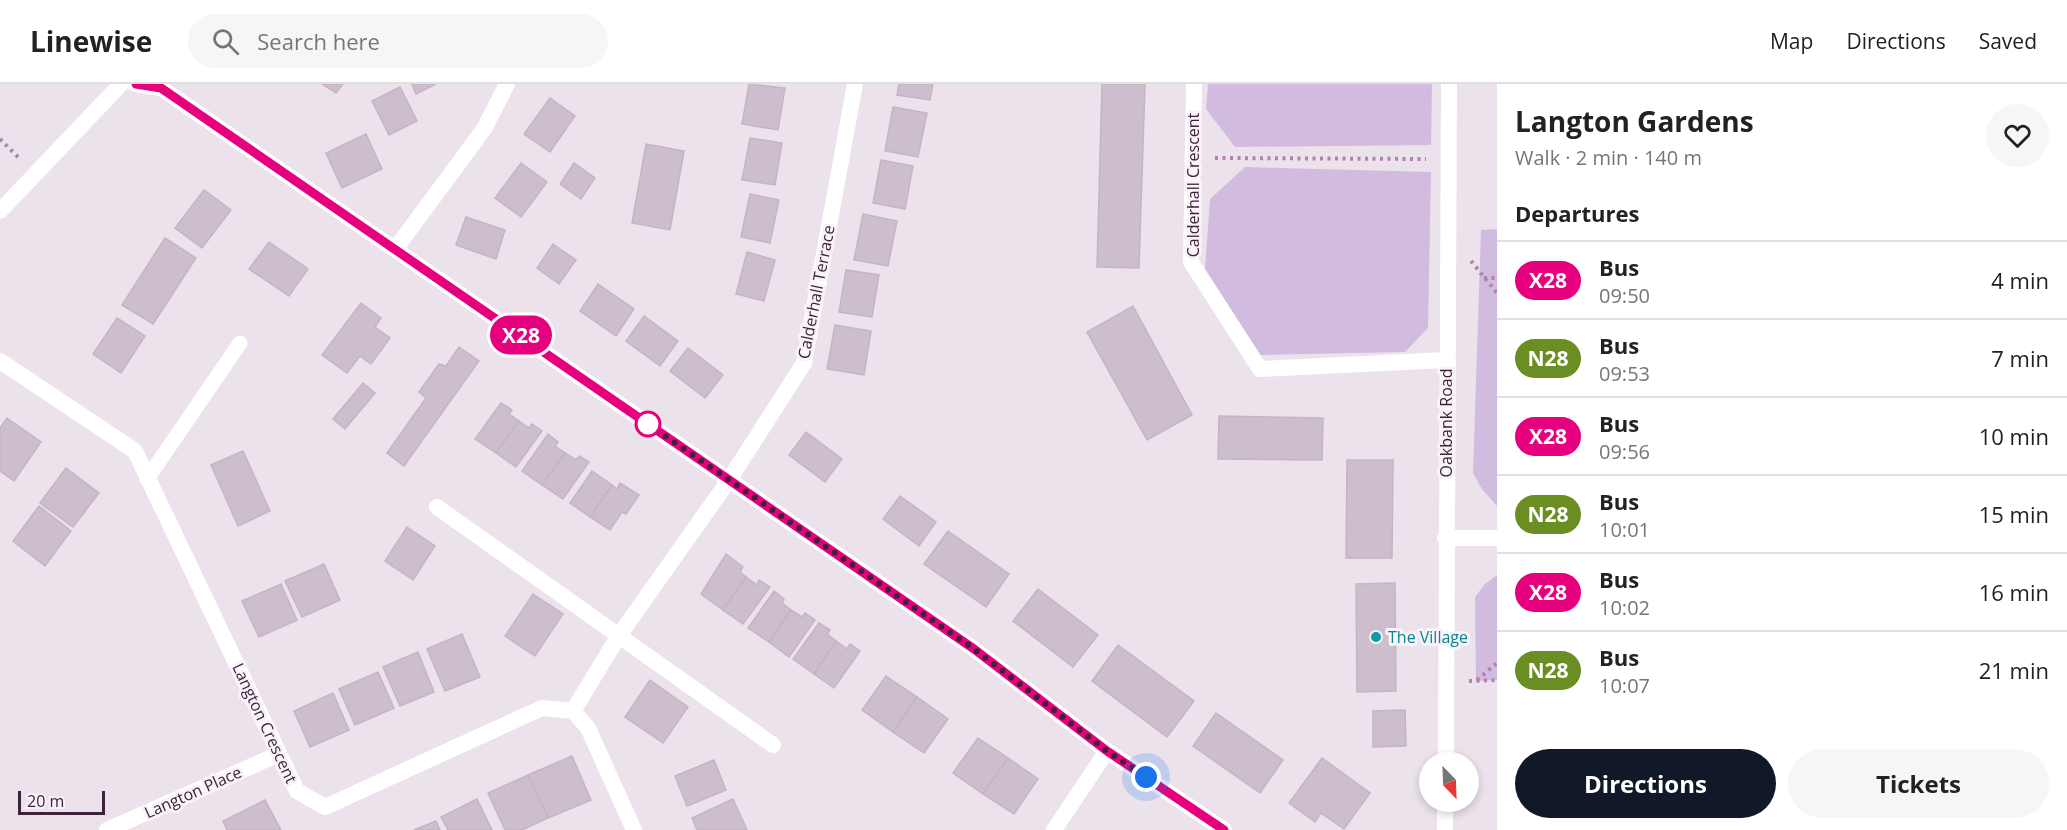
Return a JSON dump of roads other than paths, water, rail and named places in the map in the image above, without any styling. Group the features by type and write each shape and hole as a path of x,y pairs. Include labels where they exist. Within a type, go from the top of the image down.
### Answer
{"street":[{"path":"0,211 120,84"},
{"path":"135,84 161,88 396,248 974,649 1107,751 1224,830"},
{"path":"396,248 484,129 507,84"},
{"name":"Calderhall Terrace","path":"729,480 804,363 855,84"},
{"name":"Calderhall Crescent","path":"1194,84 1191,262 1260,369 1446,360"},
{"name":"Oakbank Road","path":"1446,752 1445,538 1449,84"},
{"name":"Langton Crescent","path":"0,362 135,451 297,791 325,807 542,708 573,711"},
{"path":"634,830 588,728 573,711 618,637 729,480"},
{"path":"437,507 773,745"},
{"path":"1445,538 1497,538"},
{"path":"1054,830 1107,751"},
{"name":"Langton Place","path":"107,830 279,754"},
{"path":"1445,812 1445,830"}],"lane":[{"path":"147,479 240,344"}],"place":[{"name":"The Village","path":"1376,637"}]}
